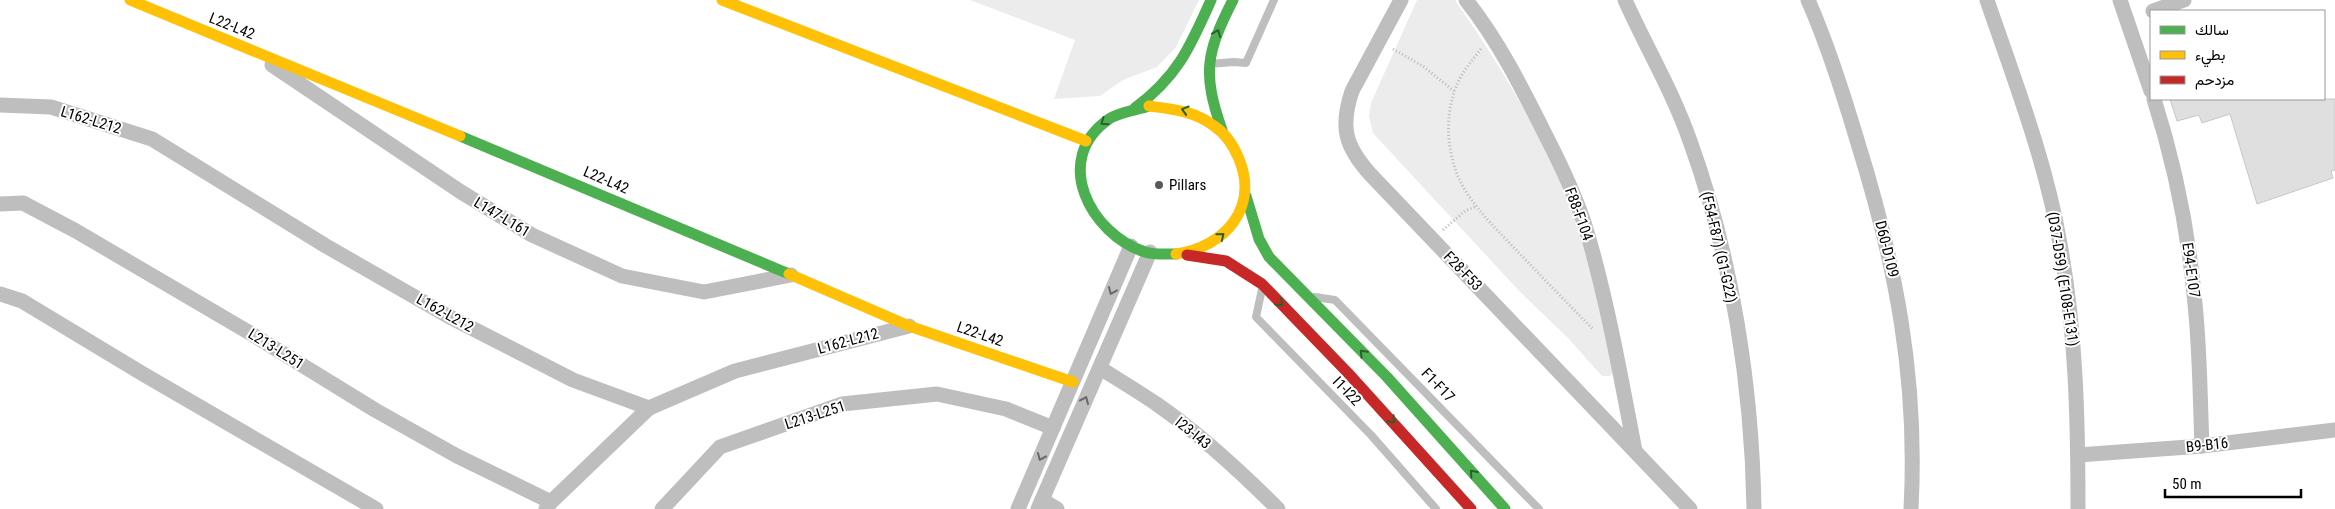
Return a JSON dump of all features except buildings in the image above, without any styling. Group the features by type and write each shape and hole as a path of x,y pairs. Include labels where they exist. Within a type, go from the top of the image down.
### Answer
{"street":[{"name":"L22-L42","path":"130,0 792,274 909,326 1073,382"},
{"path":"722,0 1086,141"},
{"path":"1211,0 1177,71 1154,96 1135,108 1108,118 1098,126 1086,141 1079,167 1086,199 1108,231 1131,246 1150,252 1212,257 1230,263 1262,287 1323,347 1471,509"},
{"path":"1222,130 1208,89 1207,64 1218,28 1234,0"},
{"name":"F28-F53","path":"1401,0 1352,92 1347,107 1345,128 1352,152 1360,163 1690,509"},
{"name":"F88-F104","path":"1466,0 1517,78 1556,155 1586,230 1612,332 1635,451"},
{"name":"(F54-F87) (G1-G22)","path":"1625,0 1680,114 1700,170 1712,212 1745,372 1754,509"},
{"name":"D60-D109","path":"1808,0 1830,57 1869,178 1897,290 1906,345 1914,456 1911,509"},
{"name":"(D37-D59) (E108-E131)","path":"1986,0 2034,145 2060,242 2075,362 2078,509"},
{"path":"2120,0 2150,88"},
{"path":"2157,10 2184,0"},
{"path":"2128,20 2150,13"},
{"name":"L147-L161","path":"245,47 461,192 532,236 622,276 704,292 792,274"},
{"name":"E94-E107","path":"2154,100 2174,173 2190,260 2198,338 2202,446"},
{"name":"L162-L212","path":"0,105 51,108 152,139 326,246 448,316 573,380 649,408 735,371 909,326"},
{"path":"1135,108 1174,107 1204,117 1222,130 1233,144 1241,160 1245,172 1246,196 1251,218 1263,249 1387,377 1505,509"},
{"path":"1176,255 1206,246 1218,239 1236,221 1246,196"},
{"name":"L213-L251","path":"0,204 23,203 76,231 162,280 375,410 548,505"},
{"path":"1018,509 1131,246"},
{"path":"1056,509 1040,505 1150,252"},
{"path":"0,294 22,301 143,374 376,509"},
{"name":"I23-I43","path":"1100,368 1183,423 1238,470 1278,509"},
{"name":"L213-L251","path":"662,509 720,447 842,404 937,394 1006,409 1053,428"},
{"path":"548,505 649,408"},
{"name":"B9-B16","path":"2078,455 2202,446 2335,430"}],"lane":[{"path":"1207,64 1234,62 1246,64 1274,0"},
{"name":"I1-I22","path":"1262,287 1256,317 1371,435 1436,509"},
{"name":"F1-F17","path":"1310,299 1318,296 1335,300 1539,509"}],"path":[{"path":"1491,36 1465,69 1454,91 1449,126 1450,154 1470,198 1496,230 1596,332"},
{"path":"1379,41 1424,67 1454,91"},
{"path":"1432,239 1465,211 1477,206"}],"shaded area":[{"path":"970,0 1199,0 1176,47 1157,67 1123,80 1100,96 1054,99 1075,40"},
{"path":"1417,0 1455,0 1520,101 1548,155 1572,209 1591,268 1615,370 1610,376 1602,376 1568,338 1521,293 1373,133 1369,116 1371,103"}],"traffic: fast":[{"path":"1135,108 1162,84 1181,60 1211,0"},
{"path":"1222,130 1211,93 1210,64 1212,49 1217,35 1233,0"},
{"path":"1149,106 1109,119 1092,135 1082,154 1080,174 1085,194 1094,213 1108,229 1125,243 1145,252 1176,254"},
{"path":"460,136 789,274"},
{"path":"1246,196 1259,239 1269,257 1387,377 1505,509"}],"traffic: slow":[{"path":"130,0 460,136"},
{"path":"722,0 1086,141"},
{"path":"1149,106 1191,114 1207,121 1218,129 1235,150 1244,177 1244,194 1241,209 1223,234 1194,250 1176,254"},
{"path":"789,274 909,326 1073,382"}],"traffic: jam":[{"path":"1187,255 1226,261 1262,284 1348,373 1471,509"}],"place":[{"name":"Pillars","path":"1159,185"}]}
